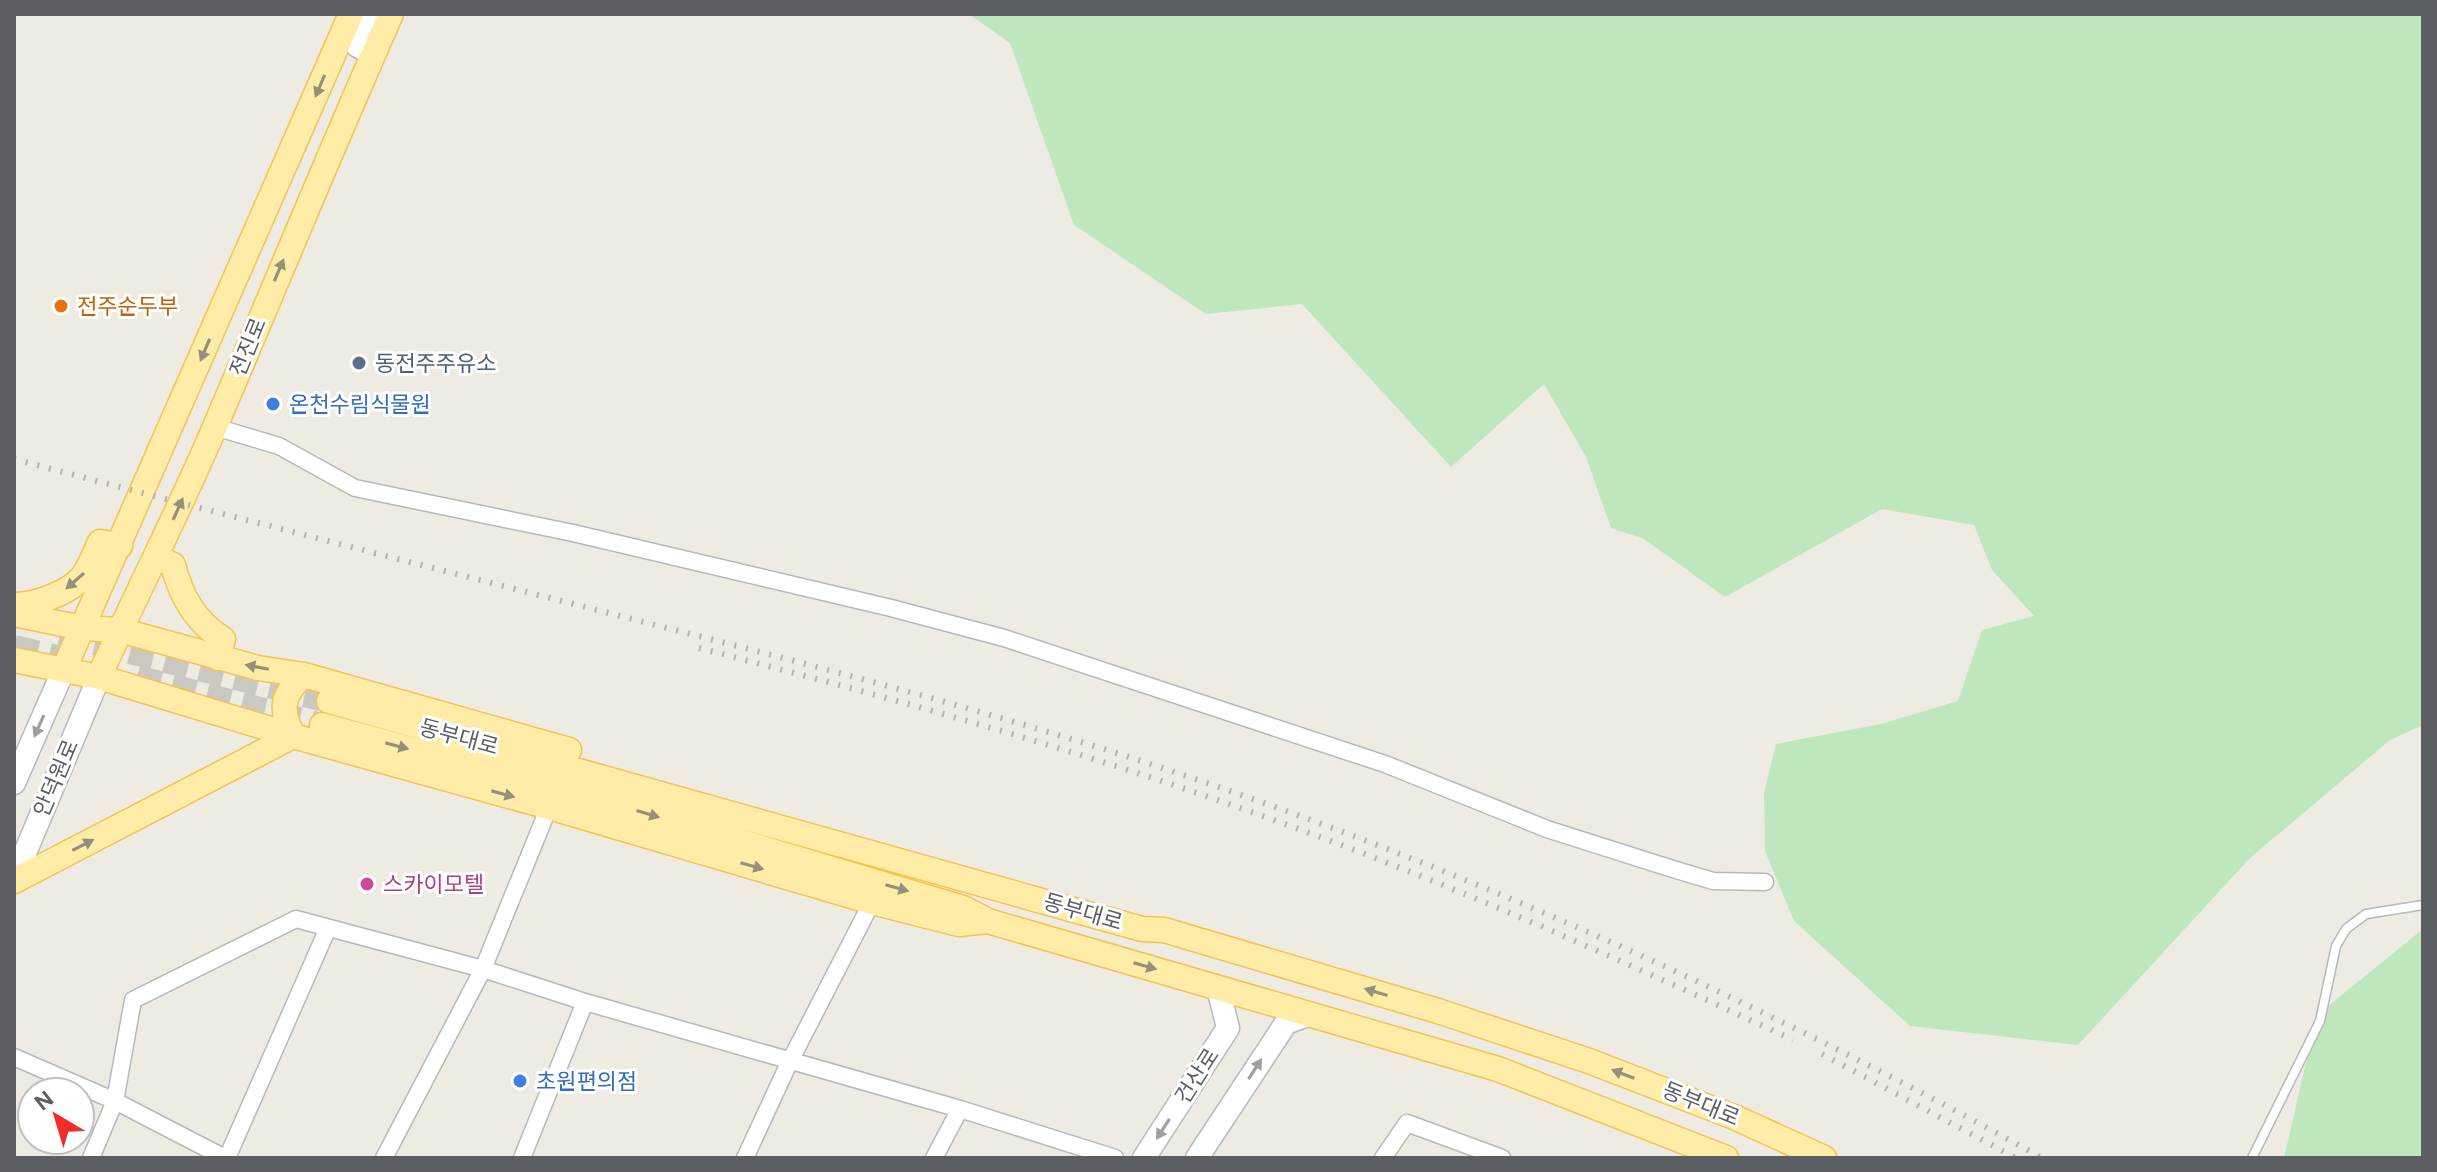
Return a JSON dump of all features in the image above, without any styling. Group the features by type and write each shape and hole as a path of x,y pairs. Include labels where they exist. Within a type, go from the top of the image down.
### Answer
{"main road":[{"name":"전진로","path":"64,669 351,14"},
{"name":"전진로","path":"99,677 215,427 391,14"},
{"path":"14,605 54,597 82,577 100,542 120,546"},
{"path":"157,557 173,565 180,588 203,627 223,639 218,658"},
{"path":"14,614 82,628 120,630 218,658 304,675 1143,915 1164,930"},
{"name":"동부대로","path":"14,660 99,677 293,736 872,902 959,924 988,921"},
{"path":"14,880 293,736 284,719 284,702 292,685 304,675"},
{"name":"동부대로","path":"329,701 1142,929 1164,930 1438,1011 1589,1061 1734,1117 1824,1158"},
{"name":"동부대로","path":"322,725 628,808 963,908 988,921 1498,1069 1726,1158"}],"street":[{"path":"370,14 355,48 372,57"},
{"path":"215,427 279,446 355,488 573,533 891,608 1004,638 1385,764 1547,829 1659,865 1713,881 1765,882"},
{"name":"안덕원로","path":"14,783 64,669"},
{"name":"안덕원로","path":"14,880 99,677"},
{"path":"384,1158 483,969 549,807"},
{"path":"745,1158 790,1061 872,902"},
{"path":"91,1158 115,1101 133,1000 296,919 483,969 585,1002 960,1109 1115,1158"},
{"path":"14,1057 115,1101 226,1158 328,928"},
{"name":"건산로","path":"1144,1158 1228,1028 1218,988"},
{"path":"522,1158 585,1002"},
{"name":"건산로","path":"1197,1158 1286,1023 1310,1014"},
{"path":"934,1158 960,1109"},
{"path":"1383,1158 1407,1123 1502,1158"}],"lane":[{"path":"2252,1158 2320,1021 2336,946 2346,929 2366,914 2423,905"}],"green space":[{"path":"969,14 2423,14 2423,725 2390,740 2250,858 2078,1045 1910,1026 1794,921 1765,851 1764,793 1776,744 1881,724 1958,701 1982,630 2034,616 1992,570 1974,525 1882,509 1725,597 1644,539 1611,528 1586,457 1544,384 1451,467 1302,304 1206,314 1074,225 1010,43"},
{"path":"2423,929 2423,1158 2284,1158 2317,1015"}],"tunnel":[{"path":"60,635 329,701"},
{"path":"14,647 82,663"},
{"path":"137,677 322,725"}],"railway":[{"path":"14,459 862,679 1091,745 1214,785 1336,829 1577,927 1813,1037 2042,1158"},
{"path":"699,648 987,727 1271,819 1404,869 1535,924 1793,1040"},
{"path":"1822,1054 2016,1158"}],"place":[{"name":"전주순두부","path":"61,306"},
{"name":"동전주주유소","path":"359,363"},
{"name":"온천수림식물원","path":"273,404"},
{"name":"스카이모텔","path":"367,884"},
{"name":"초원편의점","path":"520,1081"}]}
